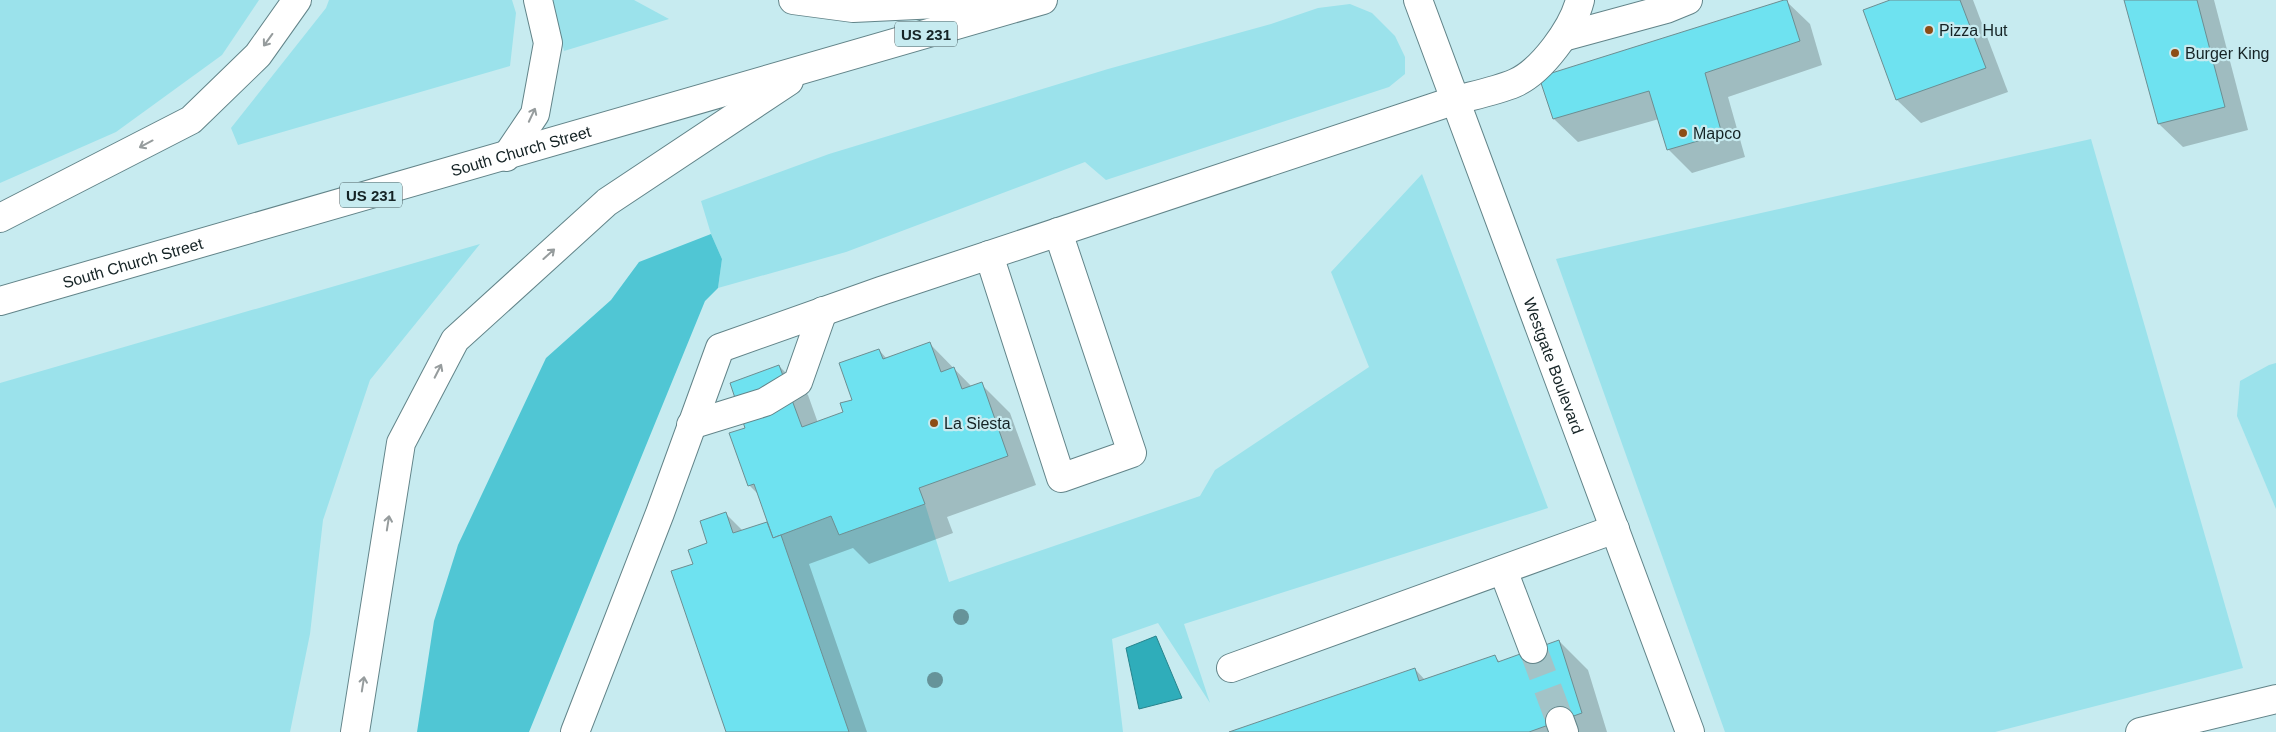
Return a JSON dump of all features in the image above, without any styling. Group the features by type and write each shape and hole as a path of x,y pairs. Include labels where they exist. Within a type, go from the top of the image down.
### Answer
{"main road":[{"path":"0,218 191,120 258,55 297,0"},
{"path":"506,156 535,114 548,43 538,0"},
{"path":"793,0 853,8 1033,0"},
{"name":"South Church Street","path":"0,301 1043,0"},
{"name":"Westgate Boulevard","path":"1418,0 1690,732"},
{"path":"575,732 660,513 720,348 1058,232 1456,100 1516,83 1535,69 1563,37 1577,11 1580,0"},
{"path":"1563,37 1666,9 1688,0"},
{"path":"356,732 401,443 455,340 606,202 809,68"},
{"path":"989,255 1061,478 1132,453 1058,232"},
{"path":"692,425 765,402 798,382 824,311"},
{"path":"1231,668 1614,529"},
{"path":"1503,570 1533,649"},
{"path":"2140,732 2276,699"}],"shaded area":[{"path":"0,0 259,0 222,55 116,132 0,183"},
{"path":"329,0 512,0 516,13 510,66 238,145 231,128 326,8"},
{"path":"549,0 634,0 669,19 564,51"},
{"path":"1350,4 1372,13 1395,36 1405,57 1405,74 1389,87 1106,180 1085,162 846,252 718,288 722,259 711,234 701,201 829,154 1108,69 1271,24 1318,8"},
{"path":"2091,139 2243,668 1995,732 1725,732 1556,259"},
{"path":"1422,174 1548,508 1184,624 1210,703 1158,623 1112,639 1123,732 849,732 781,535 831,516 839,535 925,504 949,582 1200,496 1215,470 1369,367 1331,272"},
{"path":"711,234 722,259 718,288 705,301 529,732 417,732 434,621 458,545 546,358 611,300 639,262"},
{"path":"480,244 370,380 323,520 310,634 290,732 0,732 0,383"},
{"path":"2276,363 2276,509 2237,416 2240,381"},
{"path":"1156,636 1182,698 1139,709 1126,648"}],"building":[{"path":"1787,0 1800,41 1705,73 1722,134 1667,150 1649,91 1553,119 1539,77"},
{"path":"1890,0 1960,0 1986,68 1896,100 1863,10"},
{"name":"Burger King","path":"2124,0 2197,0 2225,107 2158,124"},
{"path":"930,342 941,372 954,367 962,389 982,382 1008,456 919,488 925,504 839,535 831,516 773,538 754,484 748,486 729,433 745,428 730,383 779,365 802,427 843,412 840,403 852,400 839,363 879,349 883,359"},
{"path":"726,512 733,533 767,522 773,538 781,535 849,732 726,732 671,571 693,564 688,550 707,543 700,521"},
{"path":"1559,640 1582,713 1529,732 1229,732 1415,668 1419,681 1495,655 1498,662"}],"tunnel":[{"path":"1533,649 1560,721"}],"place":[{"name":"Pizza Hut","path":"1929,30"},
{"name":"Burger King","path":"2175,53"},
{"name":"Mapco","path":"1683,133"},
{"name":"La Siesta","path":"934,423"}]}
